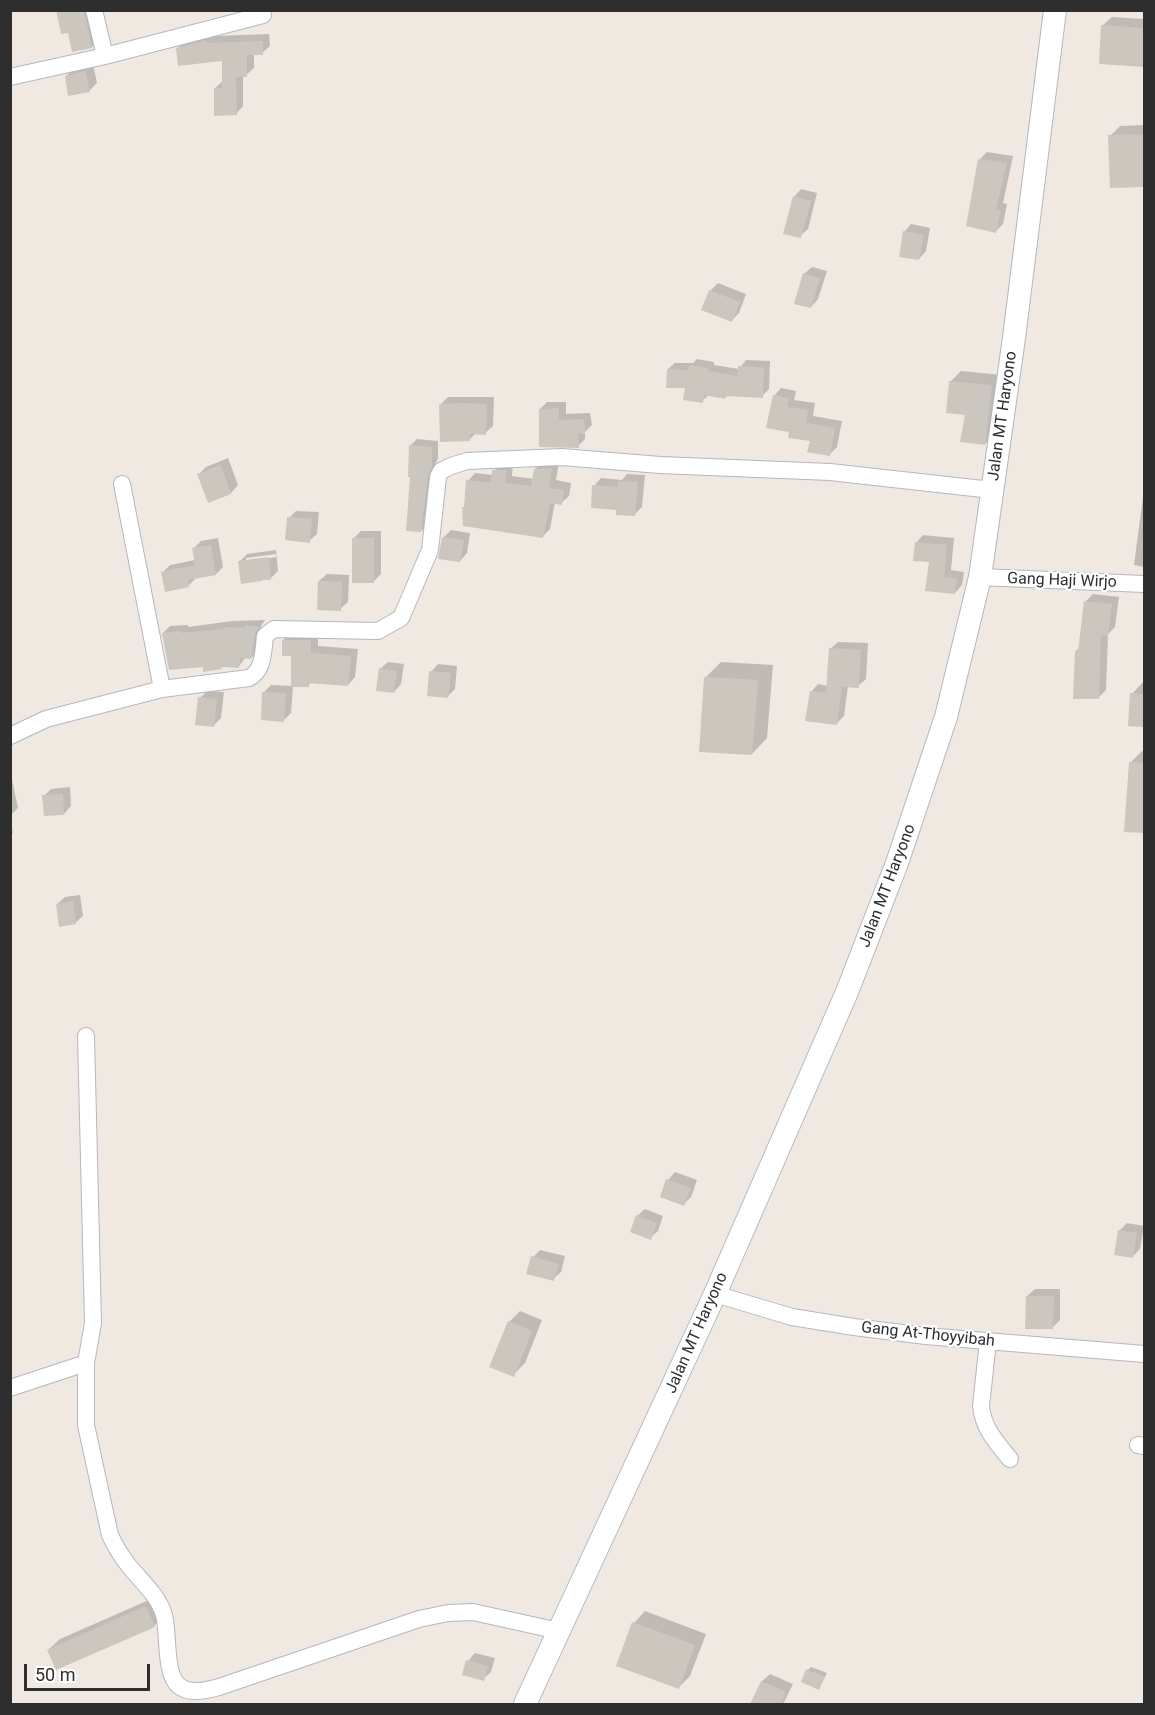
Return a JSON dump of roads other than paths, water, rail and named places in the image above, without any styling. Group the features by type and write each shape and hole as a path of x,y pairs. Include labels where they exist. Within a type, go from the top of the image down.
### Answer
{"main road":[{"name":"Jalan MT Haryono","path":"525,1704 715,1294 851,981 893,874 946,717 980,578 1014,338 1055,10"}],"street":[{"path":"94,10 105,56"},
{"path":"10,77 105,56 263,15"},
{"path":"10,736 46,719 162,689 249,678 257,674 265,636 274,629 378,631 402,618 430,550 438,477 441,471 451,465 467,461 562,457 660,465 830,472 992,490"},
{"path":"122,484 162,689"},
{"name":"Gang Haji Wirjo","path":"980,578 1144,584"},
{"path":"86,1036 93,1323 86,1363 86,1425 110,1534 117,1550 158,1601 164,1616 173,1677 179,1686 189,1691 219,1687 419,1619 448,1613 473,1612 559,1631"},
{"name":"Gang At-Thoyyibah","path":"715,1294 763,1310 807,1320 926,1336 1144,1354"},
{"path":"988,1341 982,1415 986,1429 1010,1459"},
{"path":"10,1388 86,1363"}]}
